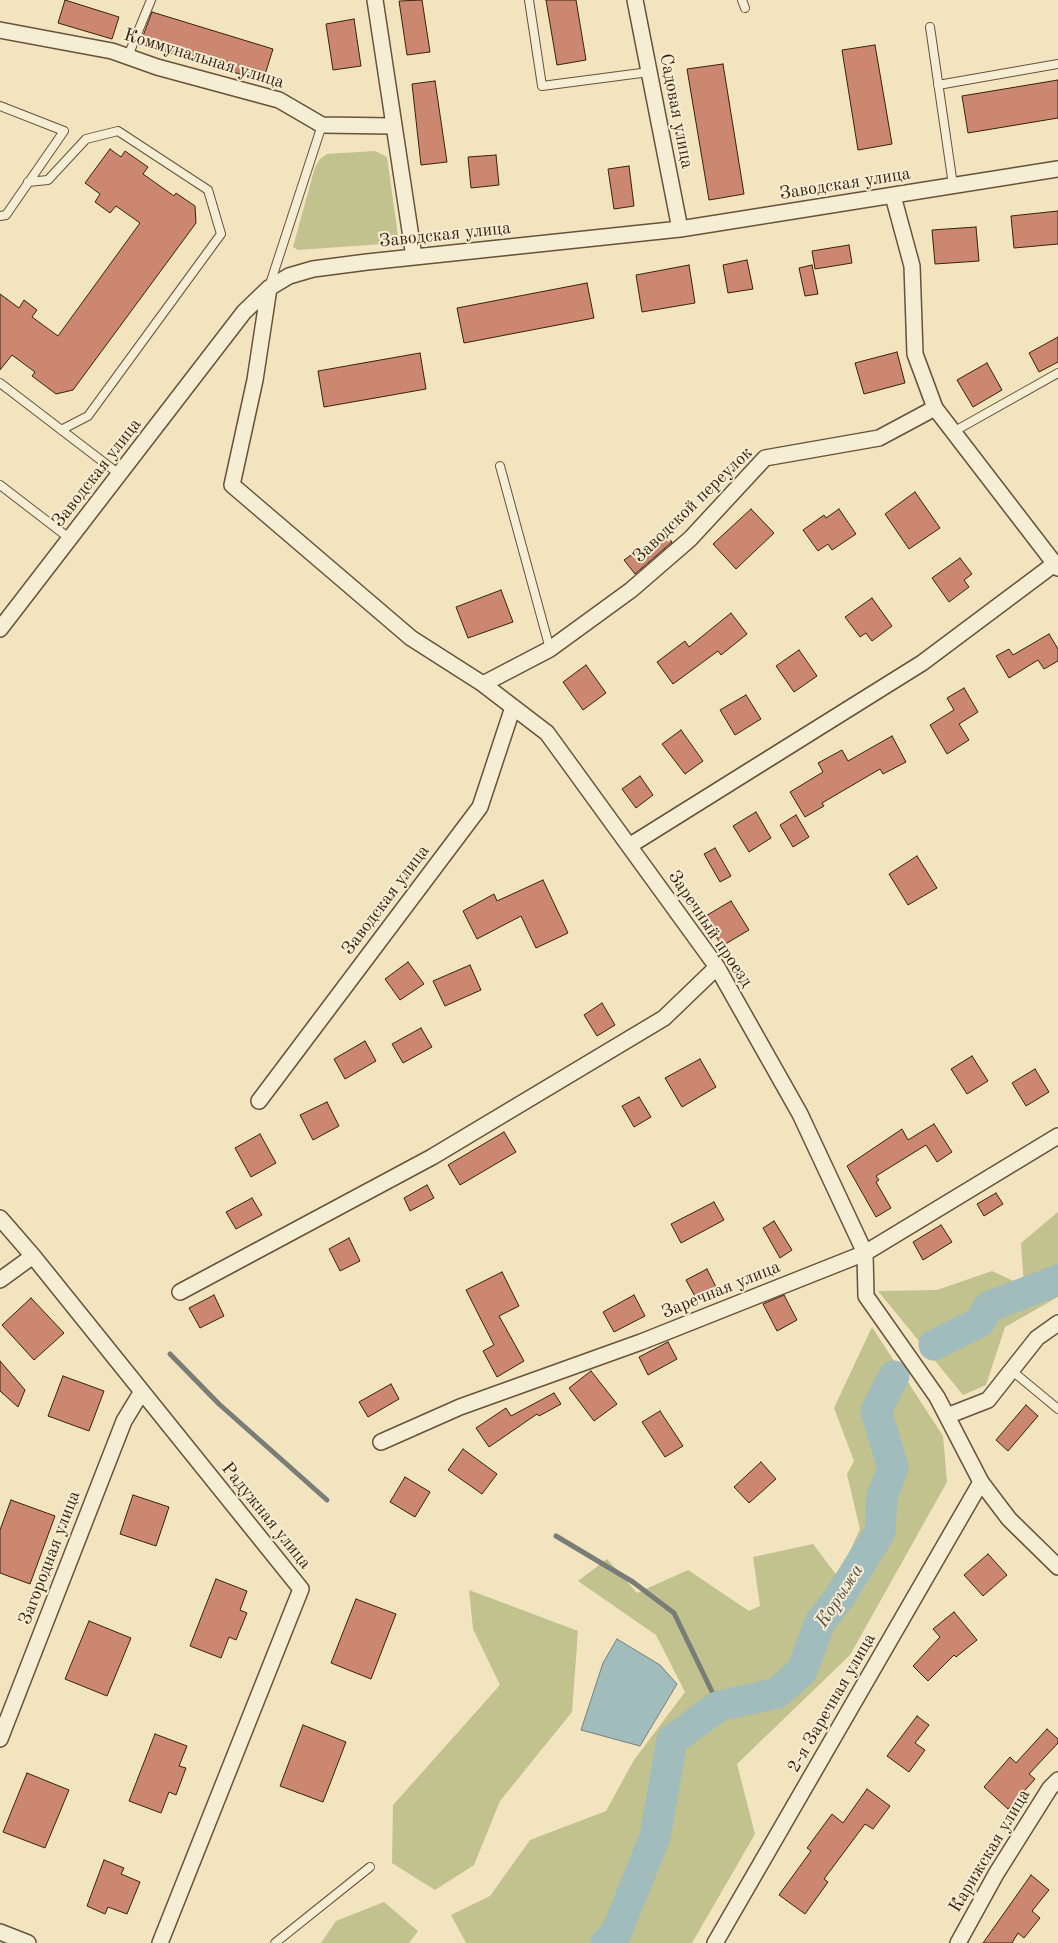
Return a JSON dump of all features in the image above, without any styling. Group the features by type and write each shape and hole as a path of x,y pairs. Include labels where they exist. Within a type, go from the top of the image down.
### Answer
{"street":[{"path":"375,0 392,126 414,257"},
{"name":"Садовая улица","path":"635,0 680,229"},
{"name":"Коммунальная улица","path":"0,30 112,51 157,67 279,100 322,125 392,126"},
{"name":"Заводская улица","path":"0,629 244,312 269,288 288,276 313,269 680,229 1058,169"},
{"path":"629,846 922,663 1056,566 935,408 915,354 912,266 893,196"},
{"name":"Заречный проезд","path":"269,288 255,380 232,486 411,638 483,684 547,733 718,967 800,1114 864,1253"},
{"name":"Заводской переулок","path":"483,684 550,649 631,590 690,540 765,458 879,438 935,408"},
{"name":"Заводская улица","path":"259,1101 480,807 513,707"},
{"path":"180,1292 432,1157 664,1018 718,967"},
{"name":"Заречная улица","path":"381,1442 460,1407 641,1342 864,1253 1058,1136"},
{"name":"Радужная улица","path":"0,1218 33,1256 141,1393 301,1589 160,1943"},
{"path":"864,1253 866,1296 937,1397 981,1482 1009,1519 1058,1567"},
{"path":"0,1280 33,1256"},
{"path":"947,1416 988,1400 1037,1338 1058,1323"},
{"name":"Загородная улица","path":"0,1739 124,1420 141,1393"},
{"name":"2-я Заречная улица","path":"715,1943 981,1482"},
{"name":"Карижская улица","path":"958,1943 996,1874 1050,1788 1058,1780"},
{"path":"0,1932 28,1943"}],"lane":[{"path":"128,56 151,0"},
{"path":"529,0 542,86 649,72"},
{"path":"742,0 745,8"},
{"path":"930,27 953,185"},
{"path":"938,85 1058,64"},
{"path":"0,106 64,131 6,214 0,216"},
{"path":"269,288 322,125"},
{"path":"28,182 48,180 86,139 118,131 208,190 221,234 88,416 61,430"},
{"path":"952,432 1058,373"},
{"path":"0,383 119,474"},
{"path":"500,466 550,649"},
{"path":"0,485 70,538"},
{"path":"1012,1370 1058,1409"},
{"path":"275,1943 370,1867"}],"green space":[{"path":"375,151 387,157 398,236 383,244 298,250 293,247 315,167 320,159 327,154"},
{"path":"1058,1212 1058,1297 1005,1327 986,1385 963,1395 878,1291 937,1290 992,1271 1024,1286 1021,1243"},
{"path":"872,1327 943,1436 947,1482 850,1655 737,1764 755,1834 692,1943 466,1943 451,1915 490,1896 530,1840 606,1811 634,1760 685,1692 656,1635 578,1581 607,1559 637,1593 688,1570 749,1611 760,1606 753,1557 813,1544 838,1577 860,1529 847,1474 854,1461 834,1408"},
{"path":"469,1590 578,1631 572,1712 500,1801 474,1865 435,1890 392,1863 393,1805 500,1685 473,1629"},
{"path":"384,1902 418,1931 409,1943 321,1943 336,1921"}],"water":[{"path":"617,1639 660,1665 677,1684 640,1746 581,1730 603,1663"}],"building":[{"path":"65,0 119,17 112,39 58,23"},
{"path":"422,0 430,52 407,55 399,1"},
{"path":"546,0 576,0 586,60 557,65"},
{"path":"152,12 273,49 263,81 140,44"},
{"path":"354,19 361,66 333,70 326,24"},
{"path":"875,45 892,144 858,150 842,50"},
{"path":"723,64 744,194 709,200 687,69"},
{"path":"1058,80 1058,118 968,133 962,96"},
{"path":"435,81 447,162 421,165 412,84"},
{"path":"110,149 121,157 125,151 148,167 143,174 174,196 176,193 195,206 196,223 73,390 56,394 32,376 35,372 12,355 0,370 0,294 19,308 24,300 37,310 32,317 58,336 140,223 116,206 110,213 95,202 100,194 85,183"},
{"path":"496,155 499,185 471,188 468,157"},
{"path":"629,166 634,206 614,209 608,169"},
{"path":"1058,211 1058,244 1014,248 1011,216"},
{"path":"976,227 979,261 935,264 932,230"},
{"path":"849,245 852,263 815,269 812,251"},
{"path":"747,260 753,289 728,293 723,265"},
{"path":"689,265 695,303 642,312 636,275"},
{"path":"812,265 818,294 805,296 799,268"},
{"path":"587,283 594,318 464,343 457,308"},
{"path":"1058,337 1058,362 1039,372 1029,353"},
{"path":"897,352 905,383 864,394 855,363"},
{"path":"420,353 426,389 324,407 318,371"},
{"path":"987,363 1002,390 973,407 957,380"},
{"path":"915,492 940,528 909,549 885,514"},
{"path":"751,509 774,533 736,569 713,544"},
{"path":"839,509 856,534 832,550 828,544 818,551 803,530 824,515 826,518"},
{"path":"664,532 672,542 635,574 624,560"},
{"path":"960,558 972,574 964,580 969,587 949,602 932,578"},
{"path":"501,590 513,622 468,638 456,607"},
{"path":"872,598 892,626 872,641 866,633 860,637 845,617"},
{"path":"731,613 747,634 721,655 718,651 673,684 657,662 685,641 689,647"},
{"path":"1049,634 1058,649 1058,661 1044,669 1038,660 1009,678 996,656 1009,649 1013,655"},
{"path":"799,650 817,676 794,692 776,666"},
{"path":"586,665 606,693 583,710 563,682"},
{"path":"964,688 978,712 959,724 969,740 947,754 930,725 954,710 947,698"},
{"path":"746,695 761,719 735,735 720,710"},
{"path":"681,730 703,761 685,774 662,744"},
{"path":"892,736 906,762 883,774 880,769 822,803 824,806 805,817 790,792 823,772 818,763 842,750 848,761"},
{"path":"640,776 653,795 636,808 622,789"},
{"path":"756,812 771,838 749,852 733,826"},
{"path":"796,815 809,837 793,847 780,825"},
{"path":"715,848 731,876 720,882 704,854"},
{"path":"917,856 937,888 908,905 889,874"},
{"path":"543,880 568,933 536,948 521,916 477,939 463,911 494,894 497,901"},
{"path":"731,901 749,930 722,946 704,917"},
{"path":"408,962 424,984 400,1000 385,979"},
{"path":"470,965 481,990 445,1006 433,981"},
{"path":"602,1003 615,1025 597,1036 584,1015"},
{"path":"421,1028 432,1047 403,1063 392,1044"},
{"path":"365,1041 376,1061 345,1079 334,1059"},
{"path":"972,1056 988,1081 967,1094 951,1069"},
{"path":"700,1059 716,1087 682,1107 665,1078"},
{"path":"1035,1069 1049,1092 1026,1106 1012,1083"},
{"path":"639,1097 651,1117 634,1127 622,1106"},
{"path":"327,1102 339,1126 313,1140 300,1115"},
{"path":"934,1124 952,1152 937,1162 926,1145 876,1176 879,1180 876,1182 891,1208 876,1217 847,1166 902,1129 908,1140"},
{"path":"504,1132 516,1152 460,1185 448,1165"},
{"path":"260,1134 276,1163 251,1177 235,1148"},
{"path":"427,1185 434,1198 410,1211 404,1198"},
{"path":"996,1193 1003,1204 984,1216 977,1204"},
{"path":"252,1198 262,1215 236,1229 226,1212"},
{"path":"714,1202 724,1220 681,1243 671,1224"},
{"path":"774,1221 792,1250 780,1258 763,1228"},
{"path":"941,1225 952,1242 923,1260 913,1242"},
{"path":"349,1238 360,1261 340,1271 329,1249"},
{"path":"707,1269 717,1289 697,1300 686,1280"},
{"path":"502,1272 519,1306 499,1316 524,1361 497,1377 483,1351 494,1345 466,1290"},
{"path":"214,1295 224,1316 200,1328 189,1308"},
{"path":"634,1295 645,1316 614,1332 603,1312"},
{"path":"784,1295 797,1320 777,1331 763,1304"},
{"path":"31,1298 64,1333 34,1360 2,1325"},
{"path":"668,1342 677,1359 648,1375 639,1357"},
{"path":"0,1361 25,1390 18,1407 0,1391"},
{"path":"591,1371 617,1404 594,1421 569,1388"},
{"path":"63,1376 104,1391 89,1431 48,1416"},
{"path":"391,1384 399,1399 368,1417 359,1402"},
{"path":"554,1393 561,1404 539,1416 537,1414 489,1447 476,1428 506,1408 511,1416"},
{"path":"1026,1405 1038,1416 1008,1451 996,1440"},
{"path":"660,1411 683,1446 665,1457 642,1422"},
{"path":"463,1449 497,1474 482,1494 448,1470"},
{"path":"761,1462 776,1479 749,1503 734,1487"},
{"path":"405,1477 430,1492 415,1517 390,1502"},
{"path":"133,1495 169,1507 156,1546 120,1534"},
{"path":"11,1500 55,1516 30,1584 0,1573 0,1530"},
{"path":"988,1554 1007,1575 983,1596 964,1575"},
{"path":"216,1579 247,1591 240,1610 247,1613 236,1640 229,1637 221,1658 190,1646"},
{"path":"356,1599 396,1614 371,1679 331,1663"},
{"path":"954,1612 977,1640 956,1657 954,1655 928,1681 913,1666 940,1637 933,1629"},
{"path":"89,1621 131,1638 107,1696 65,1679"},
{"path":"917,1716 929,1725 915,1743 925,1750 909,1772 887,1756"},
{"path":"303,1725 346,1742 323,1802 280,1786"},
{"path":"1047,1729 1058,1739 1058,1743 1029,1774 1035,1779 1008,1809 984,1787 1010,1757 1016,1763"},
{"path":"155,1734 187,1746 179,1766 186,1768 176,1795 169,1792 161,1813 129,1801"},
{"path":"27,1773 69,1790 45,1848 3,1832"},
{"path":"867,1789 890,1806 873,1829 865,1824 824,1879 828,1882 805,1914 779,1895 811,1851 807,1848 832,1814 843,1823"},
{"path":"104,1860 124,1868 121,1874 140,1882 127,1914 108,1907 105,1914 87,1906"},
{"path":"1031,1875 1049,1890 1032,1911 1040,1918 1024,1938 1018,1933 1012,1943 983,1943"}],"waterway":[{"name":"Корыжа","path":"934,1345 980,1322 988,1307 1058,1280"},
{"path":"170,1354 219,1404 327,1500"},
{"name":"Корыжа","path":"606,1943 616,1933 655,1837 672,1740 719,1706 777,1693 802,1671 820,1622 839,1598 880,1532 882,1497 893,1467 876,1411 894,1376"},
{"path":"556,1536 633,1582 674,1613 719,1706"}]}
